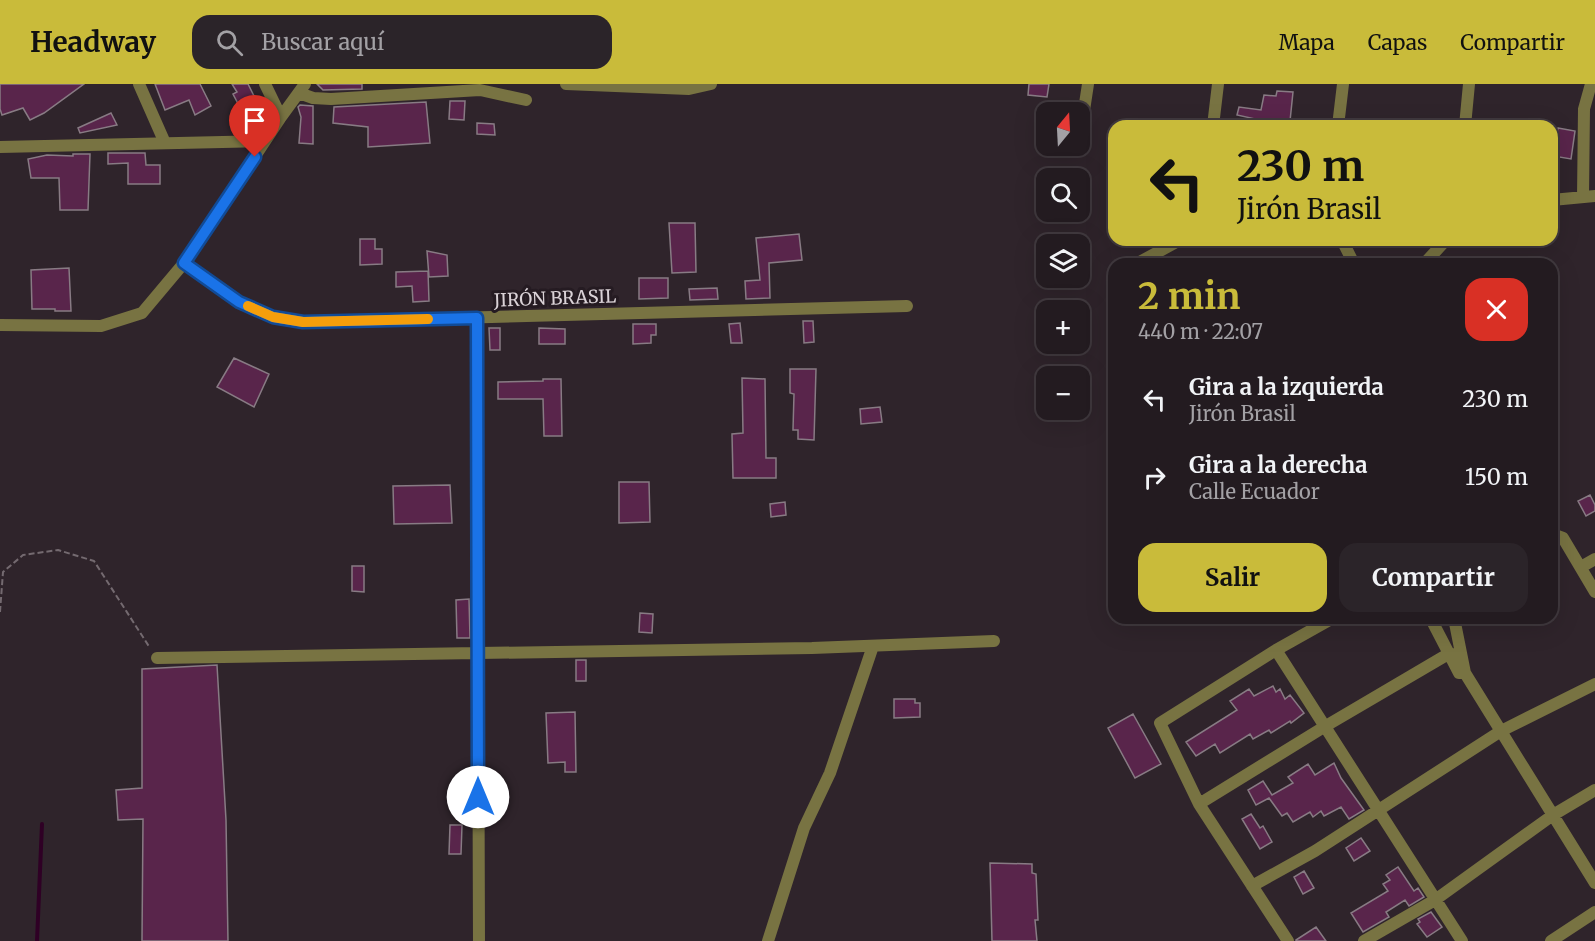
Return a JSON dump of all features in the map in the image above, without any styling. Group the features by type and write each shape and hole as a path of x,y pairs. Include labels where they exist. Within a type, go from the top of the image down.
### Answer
{"street":[{"path":"139,84 165,143"},
{"path":"265,84 281,117"},
{"path":"566,84 689,89 711,84"},
{"path":"1085,102 1088,84"},
{"path":"1214,120 1218,84"},
{"path":"1339,120 1343,84"},
{"path":"1466,120 1469,84"},
{"path":"1558,199 1589,196 1584,109 1591,84"},
{"path":"0,325 101,326 142,313 184,263 302,89 313,98 331,99 479,87 526,100"},
{"path":"0,147 265,141"},
{"path":"1147,258 1169,246"},
{"path":"1430,258 1440,246"},
{"name":"JIRÓN BRASIL","path":"184,263 239,302 273,317 303,322 907,306"},
{"path":"477,318 478,941"},
{"path":"1558,536 1563,538 1595,592"},
{"path":"1581,567 1595,559"},
{"path":"1288,941 1199,804 1160,723 1276,650 1322,624"},
{"path":"1434,624 1459,673 1465,673"},
{"path":"1455,624 1465,673 1595,883"},
{"path":"156,658 812,648 994,641"},
{"path":"768,941 804,828 830,773 873,645"},
{"path":"1276,650 1462,941"},
{"path":"1199,804 1450,653"},
{"path":"1252,886 1316,851 1501,731 1595,684"},
{"path":"1364,941 1435,900 1553,815 1595,790"},
{"path":"1551,941 1595,912"}],"path":[{"path":"0,612 3,573 23,555 58,550 94,561 156,658"}],"building":[{"path":"0,84 84,84 44,113 30,120 23,108 2,115"},
{"path":"155,84 200,84 211,106 195,115 189,100 165,110"},
{"path":"232,84 248,84 260,108 245,117 233,94 237,92"},
{"path":"317,84 362,84 362,89 323,90"},
{"path":"1029,84 1049,84 1047,97 1028,95"},
{"path":"1277,91 1293,92 1290,120 1260,120 1237,115 1239,107 1261,110 1264,95 1276,96"},
{"path":"450,101 465,101 464,120 449,119"},
{"path":"426,102 430,143 368,147 368,127 333,123 334,107"},
{"path":"300,105 313,106 313,144 299,143 301,117 298,107"},
{"path":"111,113 117,125 80,133 78,128"},
{"path":"477,123 494,124 495,135 477,134"},
{"path":"1558,128 1575,131 1571,159 1558,157"},
{"path":"108,153 145,153 146,165 160,165 160,184 128,184 128,163 108,164"},
{"path":"73,154 90,154 88,210 60,210 59,178 31,178 28,159 47,155 73,156"},
{"path":"669,223 695,223 696,272 672,273"},
{"path":"799,234 802,260 769,263 770,298 746,299 745,281 760,280 756,238"},
{"path":"360,239 375,239 375,249 382,249 382,264 360,265"},
{"path":"427,251 447,255 448,276 429,277"},
{"path":"69,268 71,311 32,309 31,270"},
{"path":"428,271 429,301 413,302 412,286 396,287 396,272"},
{"path":"639,278 668,278 668,298 639,299"},
{"path":"717,288 718,299 690,300 689,289"},
{"path":"803,321 813,321 814,342 804,343"},
{"path":"740,323 742,343 731,343 729,324"},
{"path":"633,324 656,324 656,335 651,335 651,343 633,344"},
{"path":"489,328 500,328 500,350 490,350"},
{"path":"539,328 565,329 565,344 539,344"},
{"path":"234,358 269,374 254,407 217,387"},
{"path":"790,369 816,369 814,440 798,439 798,430 793,430 794,394 790,393"},
{"path":"742,378 765,379 766,458 776,458 776,478 733,478 732,434 743,433"},
{"path":"543,379 561,379 562,436 544,436 543,399 498,399 498,382 543,381"},
{"path":"880,407 882,422 861,424 860,409"},
{"path":"619,482 649,482 650,522 619,523"},
{"path":"450,485 452,523 394,524 393,486"},
{"path":"1590,495 1595,511 1586,516 1578,501"},
{"path":"785,502 786,515 771,517 770,504"},
{"path":"352,566 364,566 364,592 352,591"},
{"path":"469,599 470,638 457,638 456,600"},
{"path":"640,613 653,614 652,633 639,632"},
{"path":"576,660 586,660 586,681 576,681"},
{"path":"217,665 226,820 228,941 142,941 143,819 118,820 116,790 142,788 142,669"},
{"path":"1273,686 1276,692 1280,689 1285,699 1290,695 1304,713 1291,723 1290,721 1271,733 1269,730 1253,739 1250,734 1220,753 1215,744 1196,756 1186,742 1237,710 1230,701 1249,689 1254,696"},
{"path":"894,699 915,699 915,703 920,703 920,717 894,718"},
{"path":"575,712 576,772 565,772 565,762 548,763 546,713"},
{"path":"1133,714 1161,764 1135,778 1108,728"},
{"path":"1334,763 1341,778 1364,810 1349,819 1341,807 1324,816 1321,811 1313,817 1310,812 1293,822 1287,813 1282,816 1269,798 1256,805 1248,790 1263,781 1272,795 1293,783 1288,777 1308,764 1315,775"},
{"path":"1251,814 1260,828 1263,826 1272,842 1260,849 1242,819"},
{"path":"450,825 462,825 461,854 449,854"},
{"path":"1361,838 1370,851 1354,861 1346,848"},
{"path":"990,863 1032,864 1032,873 1036,874 1037,941 992,941"},
{"path":"1398,867 1414,891 1418,888 1424,897 1409,906 1405,900 1386,912 1389,917 1363,932 1351,913 1388,891 1383,884 1390,880 1386,875"},
{"path":"1304,871 1314,888 1303,894 1294,877"},
{"path":"1431,912 1442,927 1427,937 1417,924 1420,922 1418,919"},
{"path":"1316,927 1326,941 1296,941 1296,940"}],"waterway":[{"path":"37,941 42,824"}],"slow traffic":[{"path":"248,306 273,317 303,322 428,319"}],"route":[{"path":"255,157 184,263 239,302 273,317 303,322 477,318 478,797"}]}
